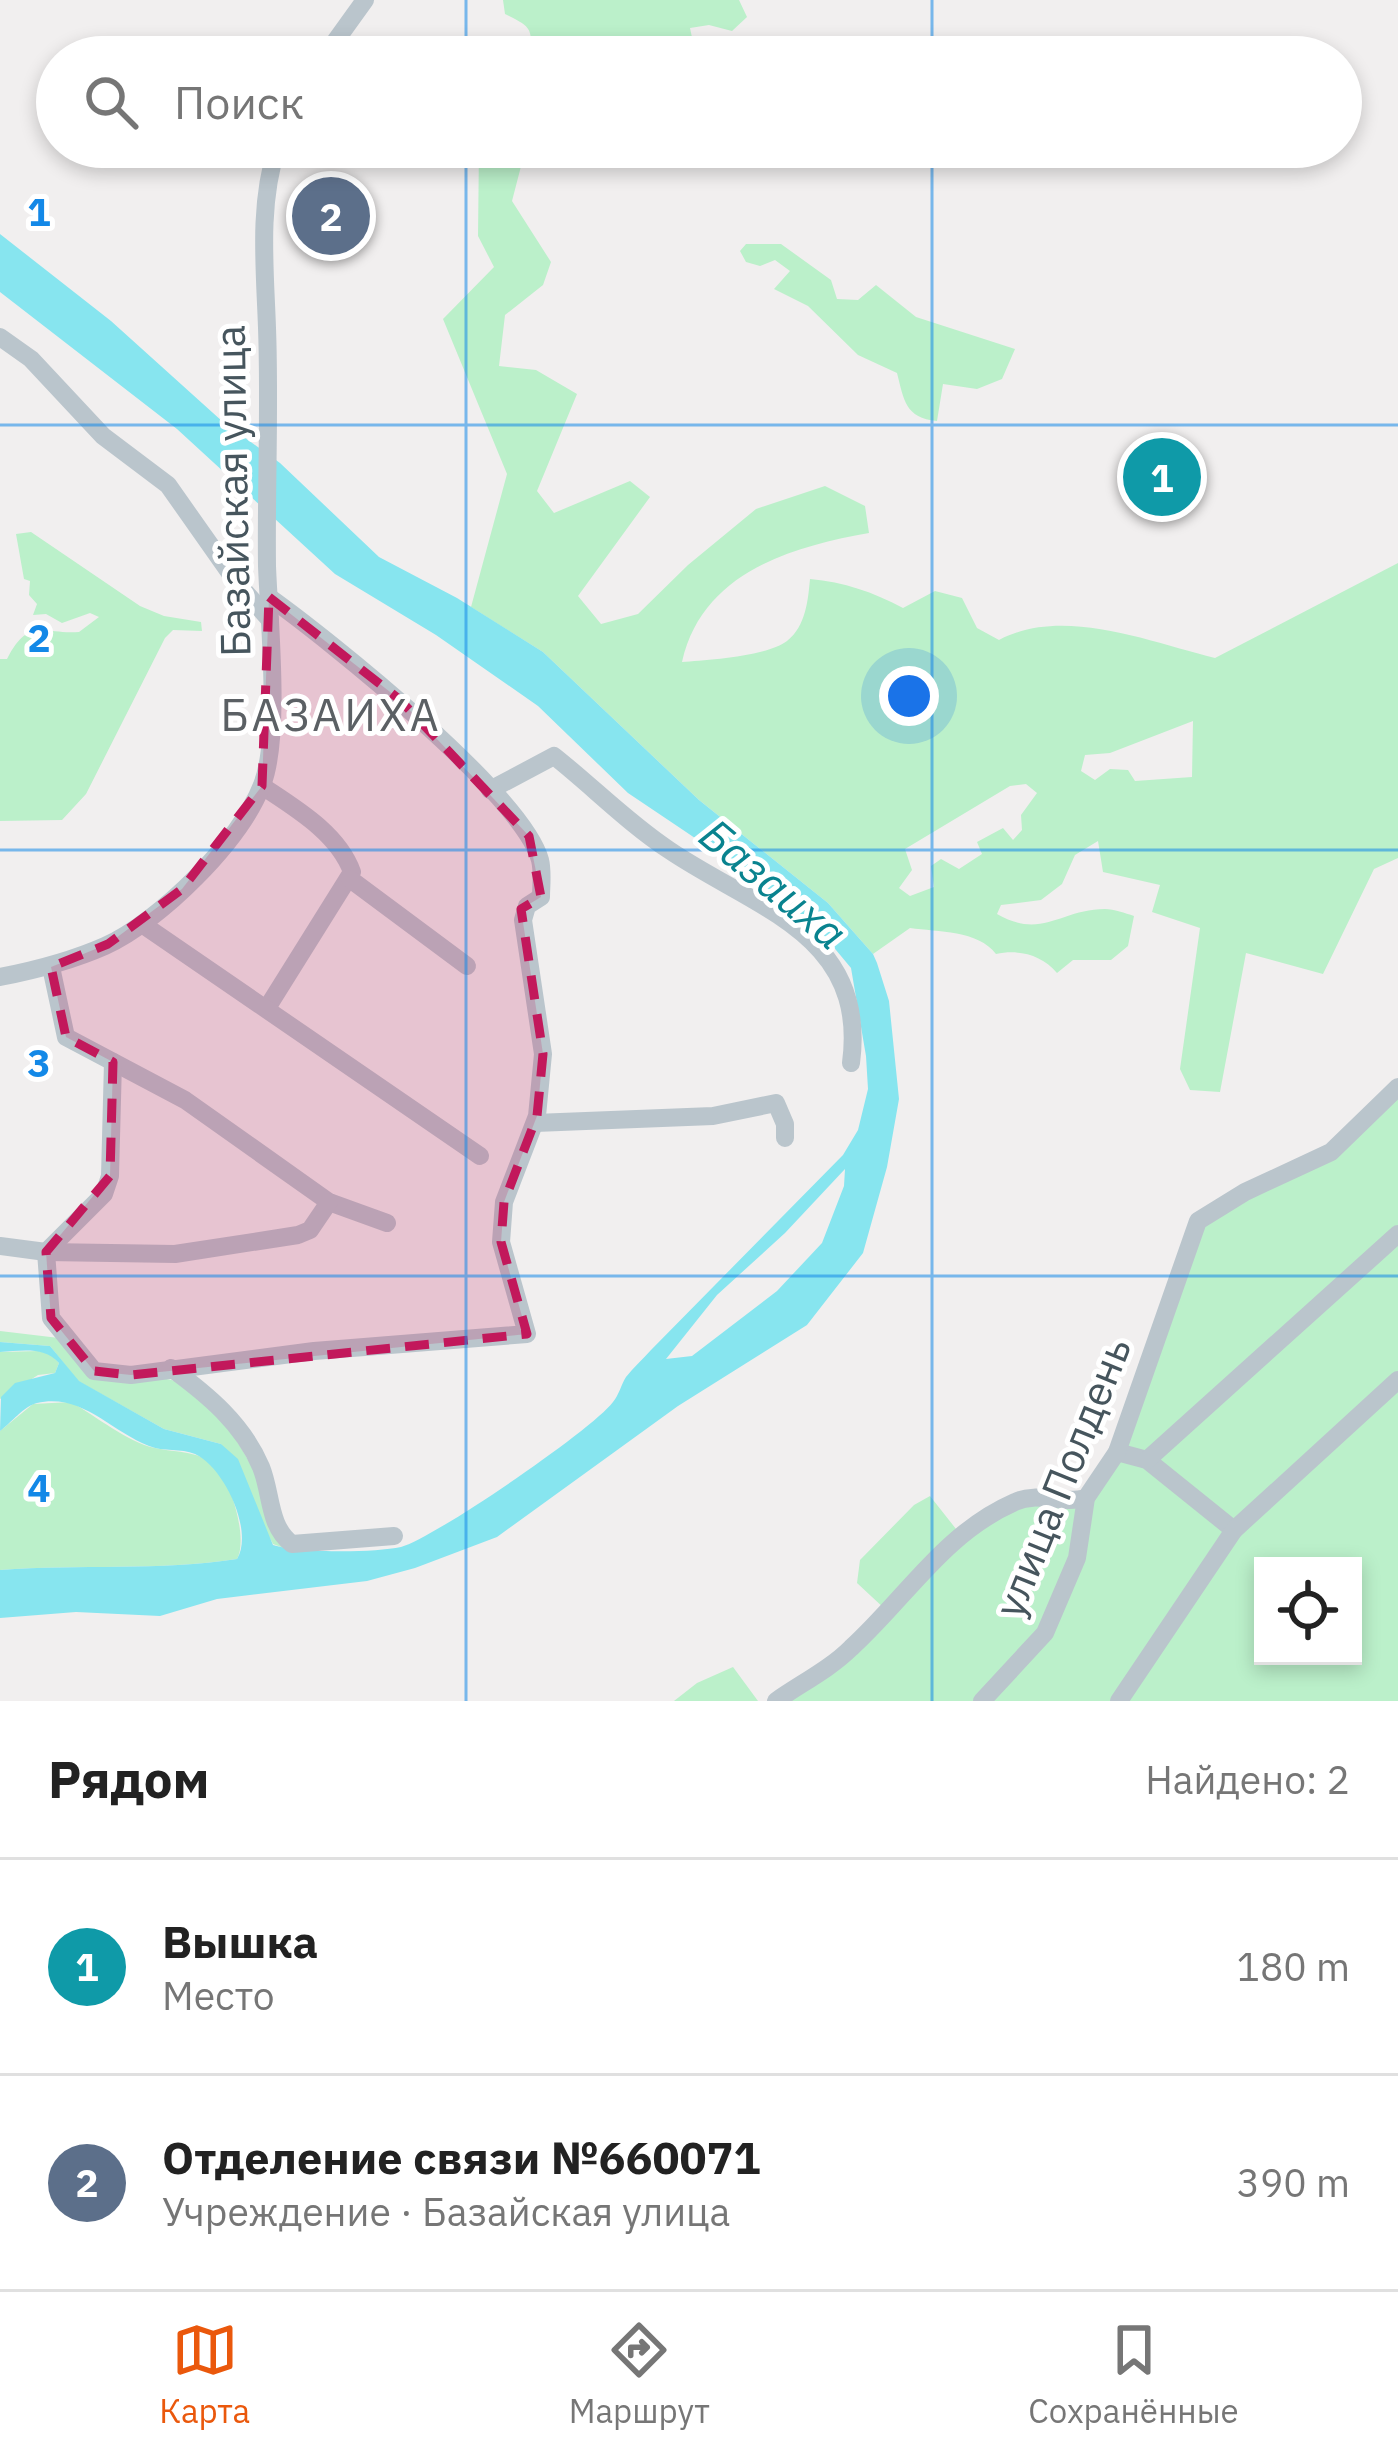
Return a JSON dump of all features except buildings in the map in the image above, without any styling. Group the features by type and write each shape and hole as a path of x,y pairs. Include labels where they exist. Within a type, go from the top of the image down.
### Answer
{"street":[{"path":"339,36 365,0"},
{"name":"Базайская улица","path":"0,977 51,967 142,924 210,861 262,786 269,753 271,620 263,239 271,168"},
{"path":"0,337 31,358 103,436 168,485 237,583 271,620"},
{"path":"46,1252 52,1318 94,1371 131,1375 314,1351 527,1334 501,1242 504,1202 536,1123 543,1054 523,920 527,906 541,897 540,860 529,836 490,790 399,699 326,637 269,597"},
{"path":"490,790 554,757 667,849 810,936 844,982 849,997 855,1032 851,1063"},
{"path":"262,786 309,818 347,858 352,872 267,1008"},
{"path":"350,879 467,966"},
{"path":"142,924 480,1156"},
{"path":"51,967 66,1037 185,1100 329,1202 387,1223"},
{"path":"46,1252 104,1194 110,1176 113,1062"},
{"name":"улица Полдень","path":"982,1701 1045,1633 1077,1558 1086,1498 1117,1452 1198,1220 1331,1152 1398,1087"},
{"path":"536,1123 713,1116 776,1102 785,1138"},
{"path":"0,1246 46,1252 176,1254 298,1235 310,1230 329,1202"},
{"path":"1147,1460 1398,1234"},
{"path":"171,1368 208,1395 244,1436 262,1468 279,1534 292,1544 394,1536"},
{"path":"1119,1701 1234,1530 1398,1380"},
{"path":"1117,1452 1147,1460 1234,1530"},
{"path":"776,1701 849,1651 960,1534 1018,1499 1042,1497 1064,1504 1086,1498"}],"highlighted area":[{"path":"269,597 399,699 529,836 541,897 521,909 543,1054 537,1116 504,1202 501,1242 527,1334 131,1375 94,1371 51,1318 46,1252 110,1176 113,1062 66,1037 51,967 108,944 182,889 262,786"}],"green space":[{"path":"503,0 739,0 747,17 732,31 709,25 690,28 692,36 530,36 526,26 505,14"},
{"path":"479,168 521,168 512,201 551,262 543,285 505,315 499,366 536,370 577,394 537,491 554,513 630,481 650,497 578,596 601,624 638,614 756,509 825,486 865,506 869,533 780,557 729,586 693,631 682,662 752,654 787,641 802,620 810,579 858,589 903,608 935,591 962,598 977,628 999,640 1024,630 1078,627 1135,636 1215,658 1398,563 1398,858 1374,869 1323,974 1246,953 1220,1092 1190,1090 1180,1069 1200,928 1152,912 1160,885 1103,872 1098,841 1075,855 1062,884 1041,900 1001,905 997,914 1027,924 1090,910 1134,916 1128,946 1111,960 1073,960 1057,973 1030,955 996,954 968,936 910,928 873,954 828,903 699,800 543,652 471,607 507,474 443,319 494,267 478,236","holes":["1193,721 1192,777 1135,781 1128,770 1110,769 1095,780 1081,771 1085,755 1110,753","1026,784 1037,793 1021,815 1022,830 1013,840 1003,828 977,842 982,854 959,869 941,859 931,866 934,887 910,896 899,888 912,870 905,849 1010,786"]},
{"path":"746,244 781,244 831,280 837,299 858,300 876,285 916,317 1015,349 1002,379 977,389 943,384 937,421 918,416 904,399 897,373 858,355 808,306 774,289 790,271 775,260 760,266 746,262 740,251"},
{"path":"31,532 140,606 201,622 202,631 173,630 165,638 86,794 62,820 0,821 0,659 7,659 30,632 79,632 99,617 90,613 62,623 46,614 33,615 37,604 29,595 30,581 24,579 16,534"},
{"path":"1398,1087 1398,1701 776,1701 886,1610 857,1583 860,1560 914,1505 930,1496 960,1534 1018,1500 1086,1497 1117,1452 1198,1221 1331,1152"},
{"path":"0,1331 59,1338 88,1374 161,1378 199,1395 247,1458 292,1551 273,1544 221,1444 164,1429 78,1381 50,1346 0,1342"},
{"path":"39,1351 59,1363 55,1373 38,1375 0,1399 0,1352"},
{"path":"71,1402 134,1440 212,1463 237,1513 241,1539 237,1559 0,1570 0,1431 33,1404"},
{"path":"733,1667 758,1701 674,1701 697,1683"}],"water":[{"name":"Базаиха","path":"0,234 111,321 223,422 280,463 379,557 457,598 543,652 699,800 828,903 877,963 889,1001 899,1099 887,1167 863,1253 807,1325 678,1406 497,1537 415,1568 367,1581 217,1599 160,1616 76,1612 0,1618 0,1570 237,1559 242,1533 226,1486 195,1454 149,1446 82,1408 53,1401 32,1405 0,1431 1,1397 15,1383 55,1373 59,1363 39,1352 0,1352 0,1342 50,1346 79,1381 164,1429 221,1444 238,1459 273,1545 355,1551 401,1547 511,1482 599,1416 635,1367 843,1155 858,1130 868,1089 851,968 816,926 628,793 538,706 436,635 335,574 177,429 0,292","holes":["845,1169 844,1186 822,1243 777,1291 692,1356 666,1359 717,1295"]}],"place":[{"name":"Отделение связи №660071","path":"331,216"},
{"name":"Вышка","path":"1162,477"}],"district":[{"name":"БАЗАИХА","path":"331,714"}]}
